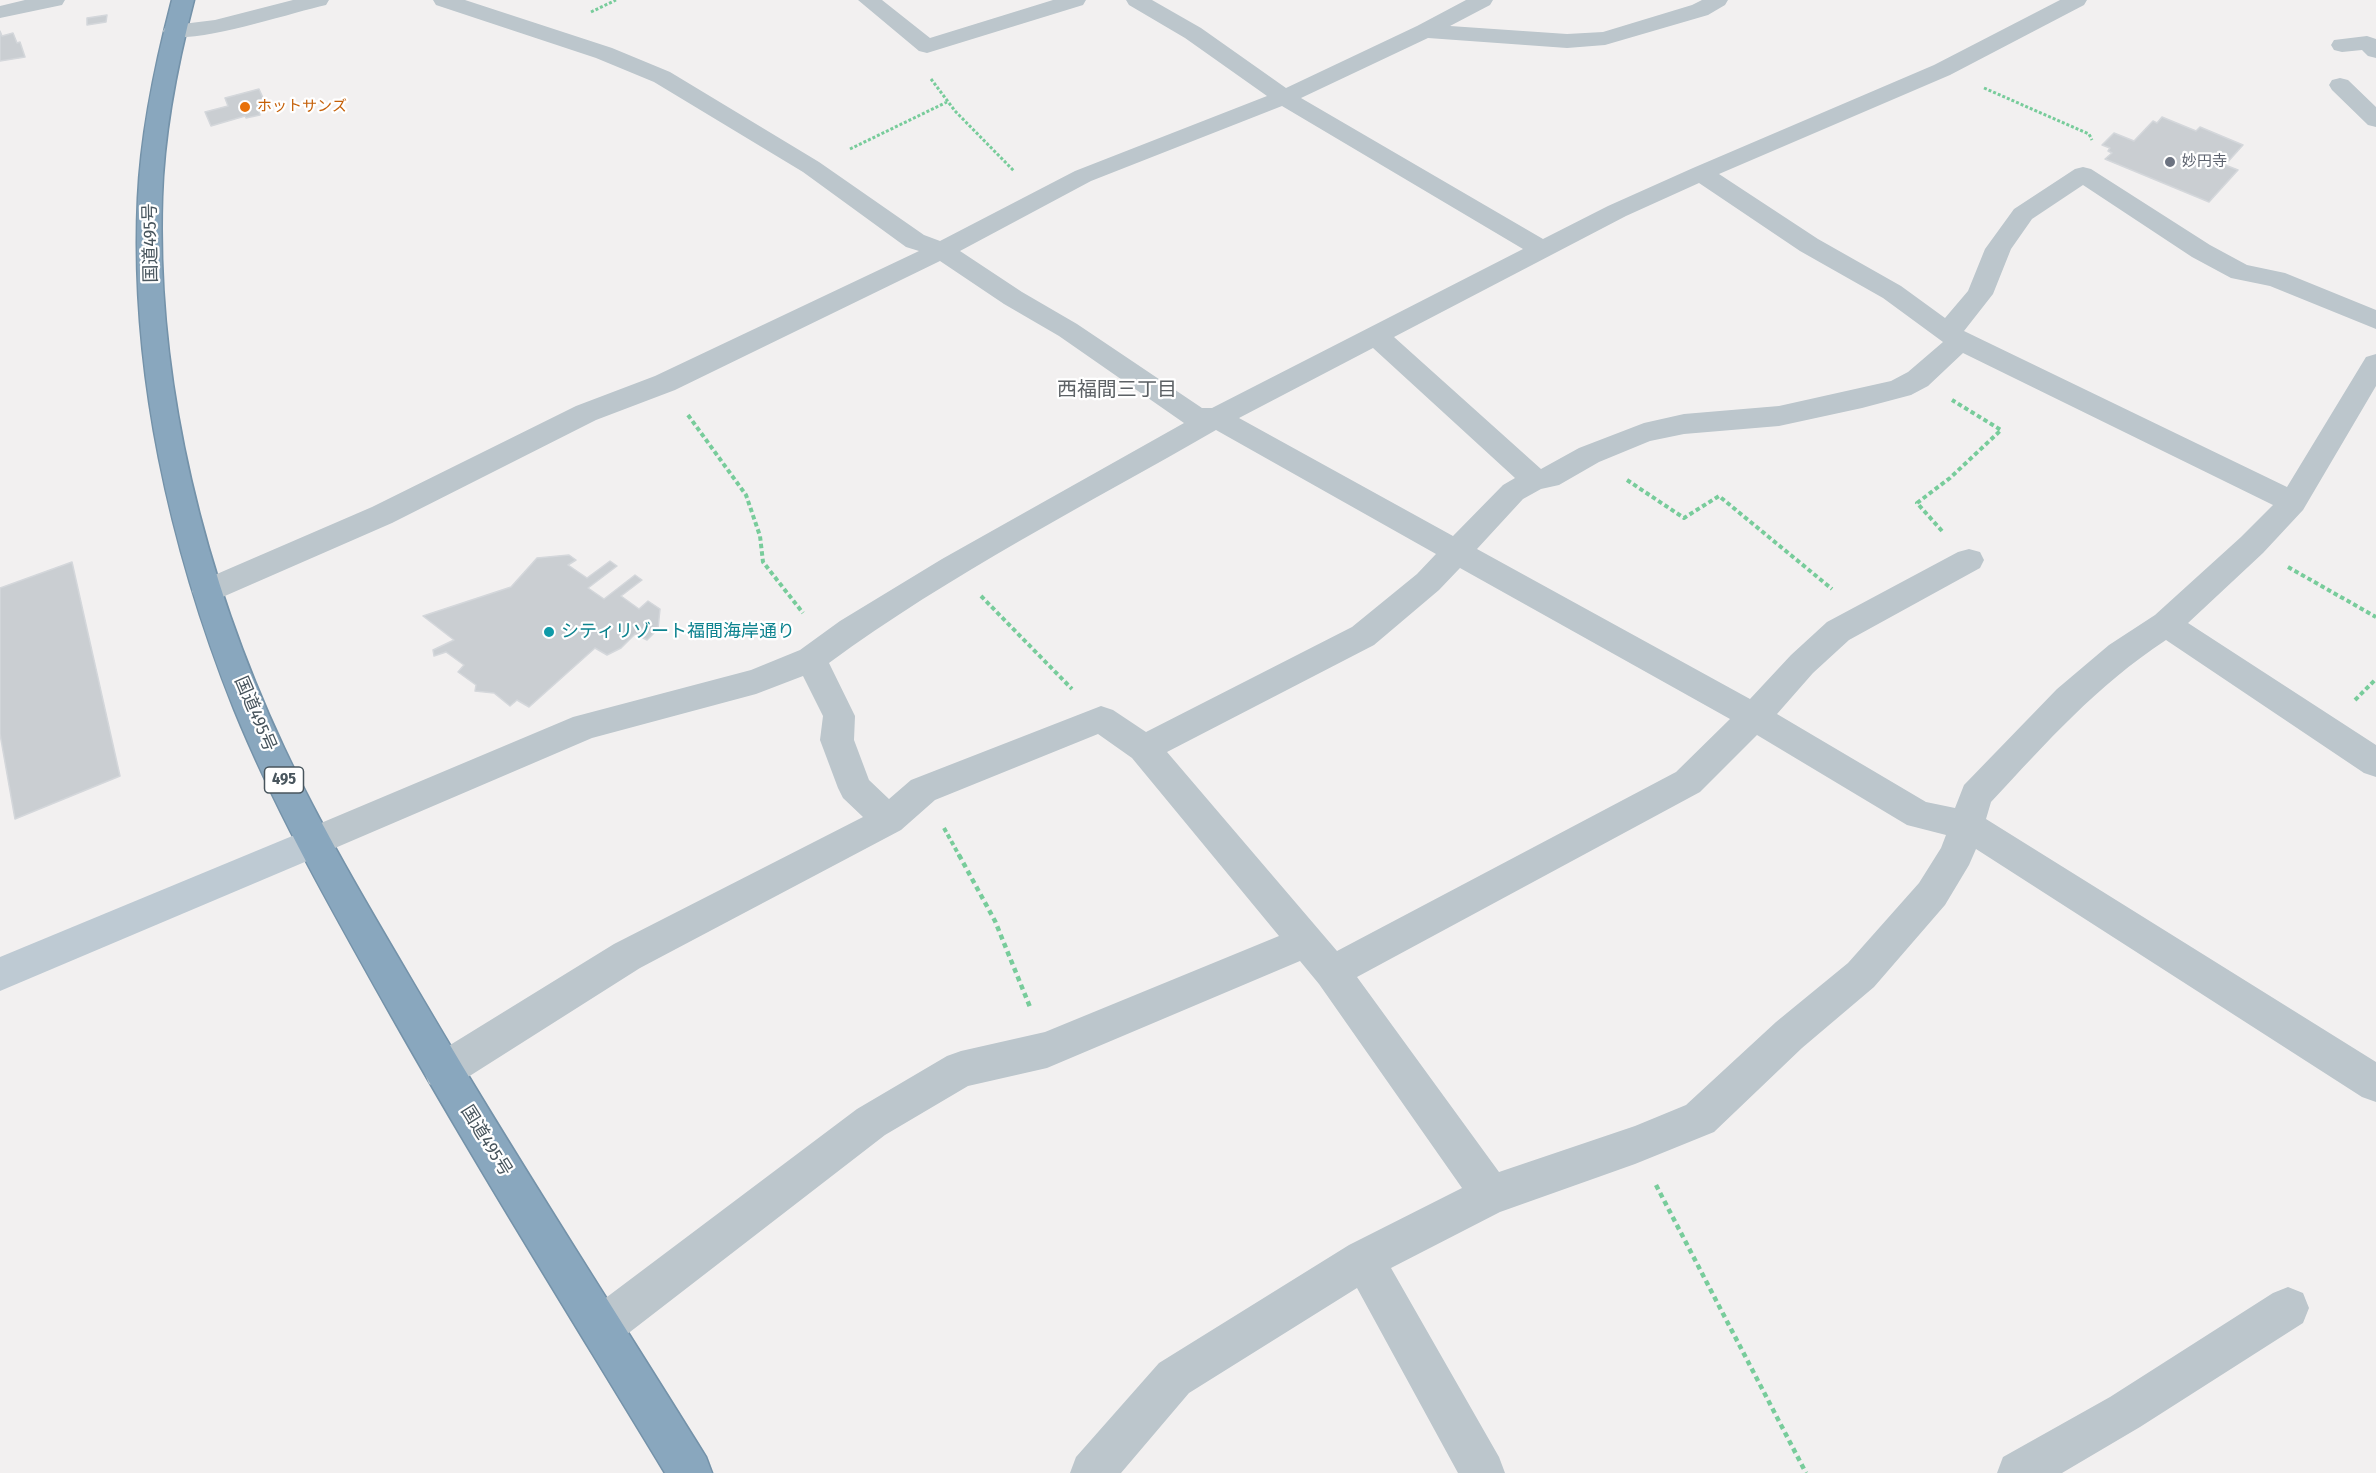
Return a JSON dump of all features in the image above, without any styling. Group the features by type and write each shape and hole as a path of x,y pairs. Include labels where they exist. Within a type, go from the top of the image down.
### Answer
{"highway":[{"name":"国道495号","path":"183,0 174,32 155,131 149,201 150,275 158,369 178,474 207,591 251,710 314,842 443,1071 690,1473"}],"street":[{"path":"0,12 54,0"},
{"path":"174,32 215,26 318,0"},
{"path":"444,0 604,53 662,77 811,167 915,241 942,250 1013,298 1068,330 1196,418 1216,418 1754,717 1919,815 1967,825 2376,1084"},
{"path":"869,0 927,46 1075,0"},
{"path":"1137,0 1193,33 1284,97 1543,250"},
{"path":"207,591 382,515 586,413 665,383 942,250 1083,176 1284,97 1425,31 1482,0"},
{"path":"1425,31 1567,41 1605,38 1700,10 1718,0"},
{"path":"0,974 585,726 756,681 811,659 851,630 953,567 1216,418 1375,335 1617,211 1942,70 2076,0"},
{"path":"2342,45 2367,43 2376,51"},
{"path":"2340,85 2376,120"},
{"path":"1701,173 1809,245 1892,292 1954,337 2293,502"},
{"path":"1144,748 1363,636 1428,582 1513,492 1535,480 1549,478 1589,455 1644,433 1684,424 1779,416 1901,388 1918,379 1954,337 1980,294 1998,249 2015,223 2023,214 2083,174 2201,251 2240,273 2276,279 2376,320"},
{"path":"1375,335 1535,480"},
{"path":"1092,1473 1174,1378 1364,1260 1491,1195 1635,1145 1700,1119 1789,1035 1861,975 1932,894 1957,854 1976,795 2068,698 2120,654 2166,624 2252,546 2293,502 2376,363"},
{"path":"1332,972 1688,782 1754,717 1802,664 1838,631 1968,560"},
{"path":"2166,624 2376,763"},
{"path":"811,659 838,716 837,740 855,788 890,820"},
{"path":"443,1071 627,956 890,820 923,790 1101,719 1144,748 1332,972 1491,1195"},
{"path":"602,1327 871,1122 961,1069 1047,1050 1305,942"},
{"path":"1364,1260 1482,1473"},
{"path":"2019,1473 2125,1412 2288,1308"}],"path":[{"path":"927,46 932,84 1040,198"},
{"path":"1942,70 2089,134 2097,155 2083,174"},
{"path":"811,167 947,102"},
{"path":"1918,379 2001,430 1950,478 1917,503 1968,560"},
{"path":"665,383 746,495 760,536 763,562 810,622 851,630"},
{"path":"1589,455 1684,518 1719,496 1865,616"},
{"path":"2252,546 2376,617"},
{"path":"953,567 1101,719"},
{"path":"923,790 995,921 1047,1050"},
{"path":"1635,1145 1806,1473"}],"building":[{"path":"107,15 106,22 87,25 87,18"},
{"path":"0,31 2,36 13,33 17,43 20,42 25,57 0,61"},
{"name":"ホットサンズ","path":"259,89 268,109 259,111 260,115 246,118 245,116 211,126 205,112 228,106 225,98"},
{"name":"妙円寺","path":"2162,117 2196,131 2200,127 2243,145 2225,165 2238,170 2209,202 2105,159 2112,153 2108,151 2110,148 2102,145 2114,133 2134,141 2153,121 2157,123"},
{"name":"シティリゾート福間海岸通り","path":"569,555 576,560 568,565 587,578 610,561 617,566 588,588 604,599 635,575 642,580 621,596 639,609 648,601 660,609 658,629 647,640 635,634 621,648 607,655 595,648 529,707 517,700 510,706 494,693 475,691 476,685 458,672 464,665 446,652 434,656 433,650 454,640 423,616 511,587 537,558"},
{"path":"72,562 120,776 15,819 0,734 0,588"}],"place":[{"name":"ホットサンズ","path":"245,107"},
{"name":"妙円寺","path":"2170,162"},
{"name":"シティリゾート福間海岸通り","path":"549,632"}],"district":[{"name":"西福間三丁目","path":"1117,390"}]}
